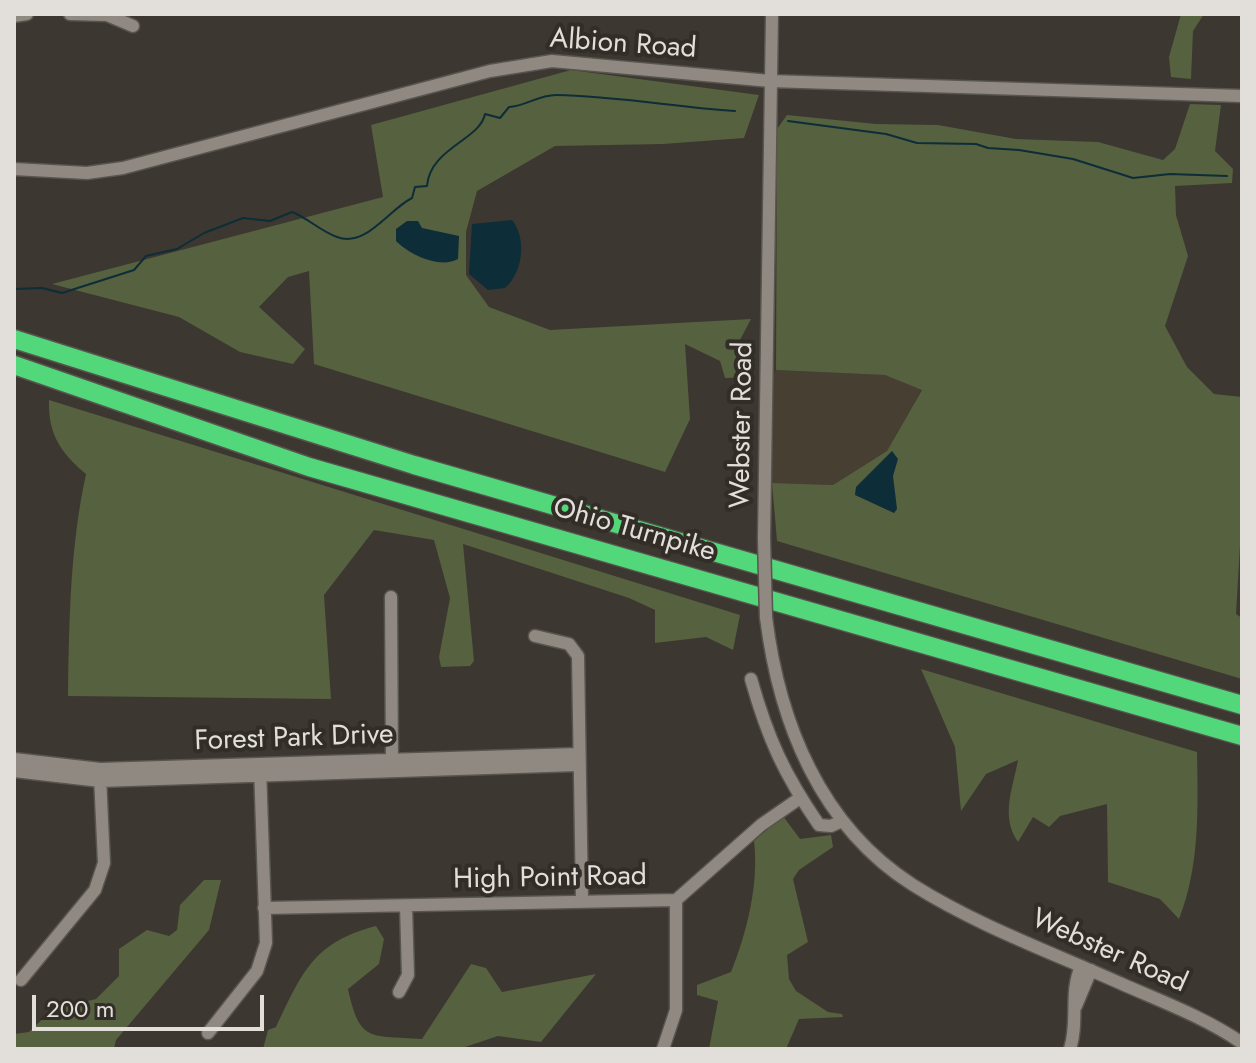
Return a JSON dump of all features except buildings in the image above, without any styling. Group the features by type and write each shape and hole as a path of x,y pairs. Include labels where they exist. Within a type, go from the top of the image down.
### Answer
{"highway":[{"name":"Ohio Turnpike","path":"14,339 414,465 1242,705"},
{"name":"Ohio Turnpike","path":"14,365 309,467 1242,736"}],"street":[{"path":"14,16 27,14"},
{"path":"70,14 107,15 133,26"},
{"name":"Webster Road","path":"772,14 764,538 766,617 786,719 801,753 842,821 912,884 958,911 1223,1030 1242,1043"},
{"name":"Albion Road","path":"14,169 87,173 123,168 490,71 552,61 770,81 1242,96"},
{"path":"391,597 392,766"},
{"path":"535,636 569,644 578,656 577,760 582,901"},
{"name":"Webster Road","path":"751,679 767,734 786,777 819,825 831,826 842,821"},
{"name":"Forest Park Drive","path":"14,759 100,775"},
{"name":"Forest Park Drive","path":"14,771 100,775 577,760"},
{"path":"208,1033 257,971 266,943 260,769"},
{"path":"21,980 95,890 104,863 100,775"},
{"name":"High Point Road","path":"264,908 676,900 761,825 800,798"},
{"path":"663,1049 676,1010 676,900"},
{"path":"399,992 408,975 406,906"},
{"path":"1070,1049 1074,1013 1086,968"}],"shaded area":[{"path":"776,370 885,375 922,389 887,451 833,485 772,483 772,378"}],"green space":[{"path":"1181,14 1204,14 1193,31 1191,79 1171,77 1169,57"},
{"path":"571,70 759,95 744,138 663,144 555,146 477,191 466,232 466,275 489,307 550,330 751,319 740,340 755,362 750,377 725,378 720,361 685,344 690,419 665,472 314,364 309,271 288,277 259,307 305,349 293,364 240,352 179,317 52,284 383,197 371,125"},
{"path":"1190,104 1221,105 1215,151 1233,169 1232,183 1175,186 1176,215 1188,256 1165,326 1187,367 1214,394 1242,397 1241,528 1236,614 1242,618 1242,679 777,541 772,483 833,485 887,451 922,390 885,375 776,370 777,129 787,115 876,124 938,125 1016,139 1098,142 1163,160 1175,149"},
{"path":"49,400 740,615 733,650 706,637 655,643 655,610 629,598 463,544 474,661 470,666 441,667 439,657 450,598 434,540 374,530 324,595 331,699 68,696 74,557 86,474 57,442"},
{"path":"921,669 1197,752 1194,858 1179,919 1160,899 1108,882 1107,804 1060,816 1049,827 1033,817 1018,842 1009,812 1018,760 986,774 961,811 955,747"},
{"path":"783,816 800,839 831,835 833,847 799,870 793,879 808,942 787,955 789,979 796,991 828,1012 842,1014 843,1017 799,1019 786,1049 709,1049 718,1001 697,995 697,985 731,972 750,908 755,874 754,841"},
{"path":"204,880 221,880 209,930 116,1040 114,1049 14,1049 14,1034 29,1032 53,1009 96,999 119,976 119,949 147,930 169,936 177,930 180,905"},
{"path":"376,926 384,939 379,964 348,989 357,1019 363,1028 379,1036 422,1039 471,964 486,968 502,992 596,974 541,1042 498,1036 459,1049 263,1049 268,1030 276,1027 312,962 337,941"}],"water":[{"path":"512,220 521,245 516,274 505,288 488,290 469,274 472,224"},
{"path":"407,221 418,221 422,228 459,236 458,259 451,262 434,261 402,246 396,241 396,229"},
{"path":"892,451 898,459 893,476 897,509 894,513 855,495 856,487"}],"waterway":[{"path":"14,289 42,288 62,293 134,270 146,256 177,249 204,233 243,218 270,221 292,212 337,237 358,237 412,198 415,187 427,186 437,162 474,131 485,114 500,118 509,107 543,97 601,97 735,111"},
{"path":"788,121 886,134 917,143 976,144 1019,150 1073,159 1133,178 1170,174 1227,176"}]}
